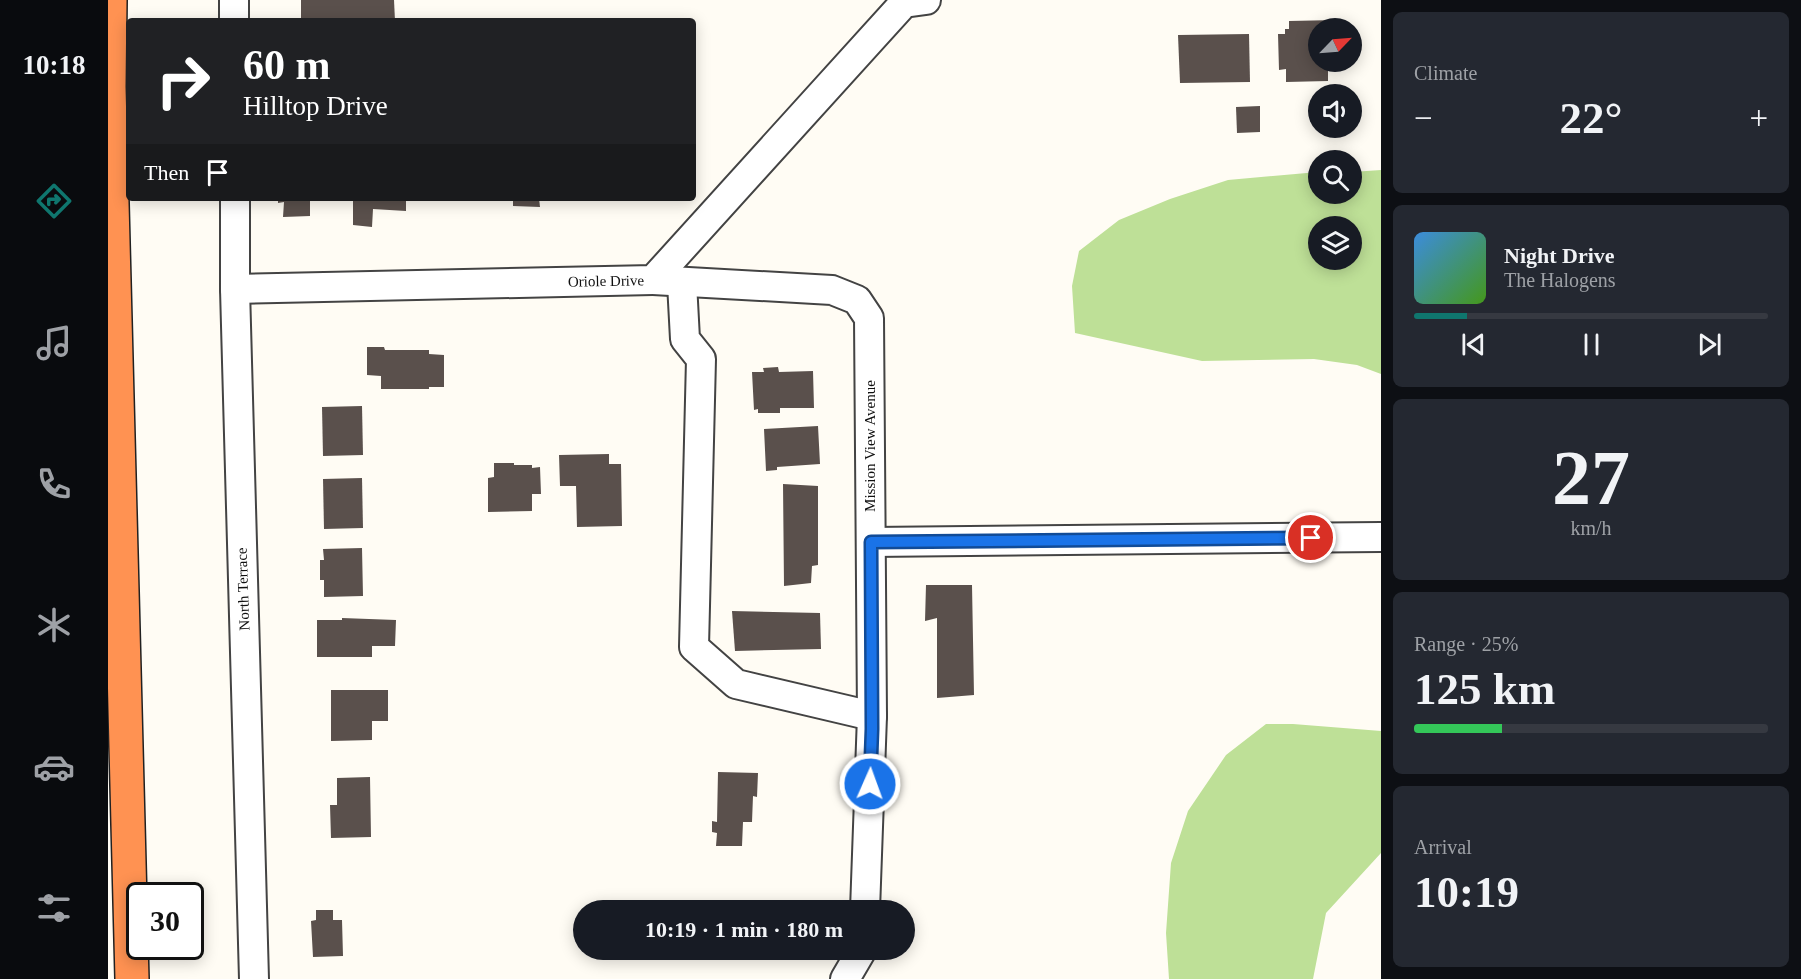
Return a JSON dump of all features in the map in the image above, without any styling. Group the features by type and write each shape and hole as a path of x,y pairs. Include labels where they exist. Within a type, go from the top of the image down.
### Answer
{"highway":[{"path":"110,0 108,87 132,979"}],"street":[{"path":"234,0 234,18"},
{"name":"Oriole Drive","path":"235,290 653,280 912,1"},
{"name":"North Terrace","path":"235,201 235,290 254,979"},
{"name":"Mission View Avenue","path":"653,280 832,290 857,300 869,318 872,716 865,900"},
{"path":"682,283 685,339 701,359 694,647 736,684 872,716"},
{"path":"871,542 1381,537"},
{"path":"845,979 856,960"}],"green space":[{"path":"1381,170 1381,374 1357,365 1314,359 1202,361 1075,333 1072,286 1079,251 1119,220 1170,199 1228,180 1308,173 1308,204 1362,204 1362,171"},
{"path":"1266,724 1381,731 1381,853 1326,913 1313,979 1169,979 1166,933 1171,863 1188,811 1226,755"}],"building":[{"path":"301,0 394,0 395,18 301,18"},
{"path":"1289,21 1308,21 1308,72 1328,72 1328,81 1286,82 1286,69 1279,70 1278,34 1285,34 1285,29 1289,29"},
{"path":"1249,34 1250,82 1180,83 1178,35"},
{"path":"1260,106 1260,132 1237,133 1236,107"},
{"path":"278,201 310,201 310,216 283,217 284,202 278,203"},
{"path":"353,201 406,201 406,211 373,209 372,227 353,225"},
{"path":"513,201 539,201 540,207 513,206"},
{"path":"367,347 384,347 385,350 429,350 429,354 444,355 444,387 381,389 381,376 367,375"},
{"path":"778,367 779,372 813,371 814,408 780,408 780,413 758,413 758,409 754,410 752,372 764,372 763,368"},
{"path":"362,406 363,455 323,456 322,407"},
{"path":"818,426 820,464 777,467 777,470 766,471 764,429"},
{"path":"609,454 609,464 621,464 622,526 577,527 576,486 560,486 559,455"},
{"path":"494,463 540,467 541,494 532,494 532,511 488,512 488,478 494,477"},
{"path":"362,478 363,528 324,529 323,479"},
{"path":"783,484 818,486 818,565 812,566 811,583 784,586"},
{"path":"362,548 363,596 324,597 324,580 320,580 320,560 324,560 323,549"},
{"path":"926,585 972,585 974,695 937,698 937,618 925,621"},
{"path":"732,611 820,613 821,649 735,651"},
{"path":"342,618 396,620 395,646 372,646 372,657 317,657 317,620 342,620"},
{"path":"331,690 388,690 388,721 372,721 372,740 331,741"},
{"path":"718,772 758,773 757,797 753,796 752,822 743,822 742,846 716,846 717,833 712,832 712,821 717,822"},
{"path":"370,777 371,837 331,838 330,805 337,805 337,778"},
{"path":"316,910 333,910 333,920 342,920 343,956 313,957 311,921 316,920"}],"route":[{"path":"870,784 871,542 1311,538"}]}
